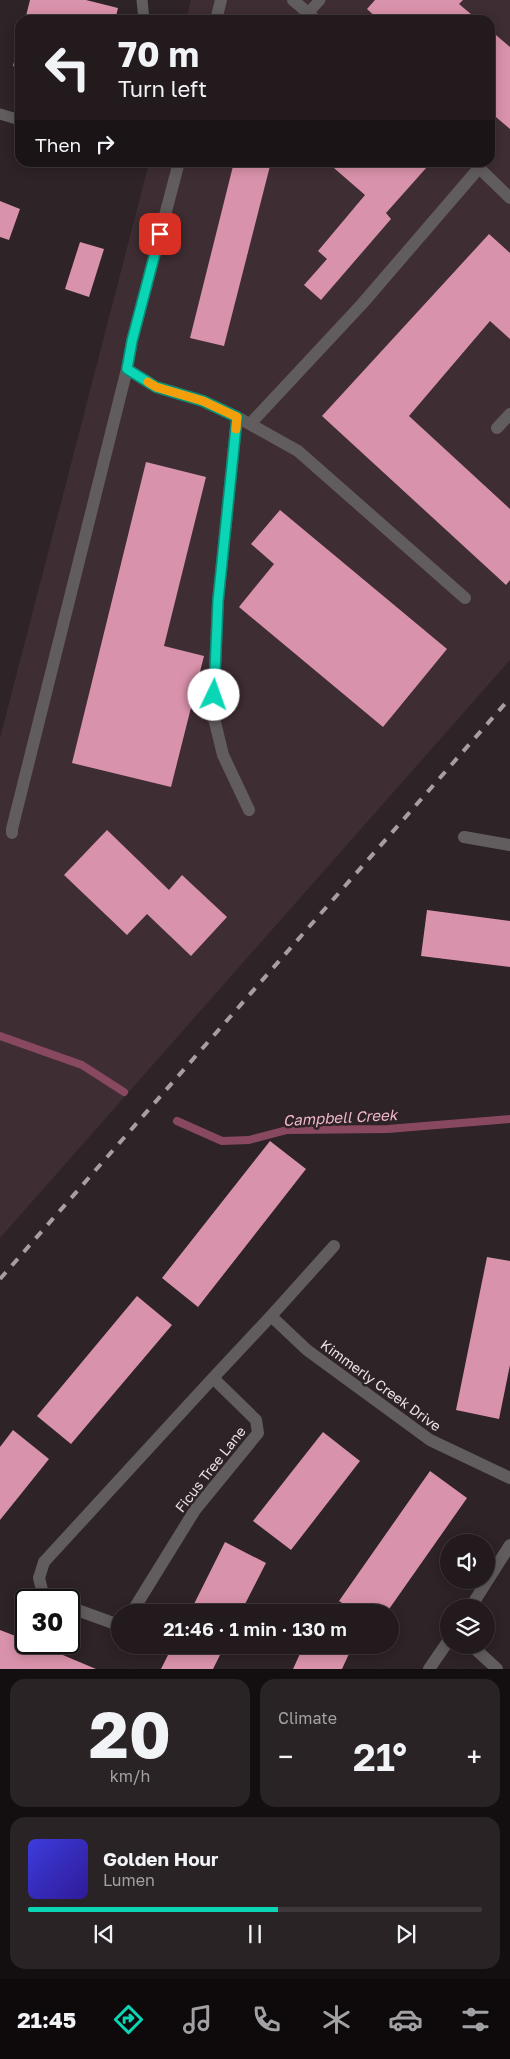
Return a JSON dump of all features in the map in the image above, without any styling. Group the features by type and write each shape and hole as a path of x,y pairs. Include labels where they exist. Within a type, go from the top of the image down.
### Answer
{"street":[{"path":"218,15 222,0"},
{"path":"293,0 310,15"},
{"path":"12,834 16,810 127,369 132,341 178,167"},
{"path":"250,424 362,304 474,167"},
{"path":"478,167 510,198"},
{"path":"127,369 156,387 203,401 237,417 298,451 465,598"},
{"path":"497,428 510,414"},
{"path":"237,417 218,601 213,714 223,755 249,810"},
{"path":"464,837 510,845"},
{"path":"42,1589 39,1578 44,1562 334,1246"},
{"name":"Kimmerly Creek Drive","path":"271,1316 307,1350 430,1440 510,1478"},
{"name":"Ficus Tree Lane","path":"137,1604 195,1510 258,1433 256,1420 213,1378"},
{"path":"476,1599 510,1545"},
{"path":"80,1611 111,1623"},
{"path":"429,1669 440,1653"},
{"path":"481,1654 497,1669"}],"lane":[{"path":"142,0 144,15"},
{"path":"313,15 320,0"},
{"path":"0,114 15,118"}],"shaded area":[{"path":"191,0 510,0 510,660 0,1238 0,738 148,167 495,167 495,15 187,15"}],"building":[{"path":"30,0 86,0 118,8 116,15 26,15"},
{"path":"375,0 463,0 459,4 472,15 374,15 367,9"},
{"path":"495,34 510,47 510,129 495,116"},
{"path":"233,167 270,167 224,346 190,338"},
{"path":"333,167 427,167 386,213 391,219 321,300 304,285 327,259 318,251 365,195"},
{"path":"0,201 20,209 9,240 0,237"},
{"path":"489,234 510,253 510,339 490,321 409,416 510,509 510,580 506,585 322,416"},
{"path":"80,242 104,249 89,297 65,289"},
{"path":"146,462 206,477 164,646 204,656 171,787 72,763"},
{"path":"280,510 447,649 383,727 239,607 274,564 251,544"},
{"path":"107,830 169,890 182,875 227,917 191,956 147,914 127,935 64,875"},
{"path":"427,910 510,921 510,967 421,956"},
{"path":"270,1141 306,1169 198,1307 162,1278"},
{"path":"487,1257 510,1261 510,1365 499,1419 456,1410"},
{"path":"137,1296 172,1325 71,1444 37,1416"},
{"path":"13,1430 49,1459 0,1520 0,1447"},
{"path":"323,1432 360,1461 291,1550 253,1521"},
{"path":"430,1471 467,1498 393,1604 344,1604 339,1601"},
{"path":"225,1542 266,1563 245,1604 194,1604"},
{"path":"0,1630 15,1636 15,1654 60,1654 96,1669 0,1669"},
{"path":"168,1654 220,1654 213,1669 161,1669"},
{"path":"300,1654 349,1654 342,1669 293,1669"}],"waterway":[{"name":"Campbell Creek","path":"0,1036 82,1065 124,1092"},
{"name":"Campbell Creek","path":"177,1121 222,1141 249,1140 287,1130 388,1129 510,1119"}],"railway":[{"path":"0,1279 510,698"}],"slow traffic":[{"path":"148,382 156,387 203,401 237,417 236,429"}],"route":[{"path":"160,234 132,341 127,369 156,387 203,401 237,417 218,601 214,695"}]}
